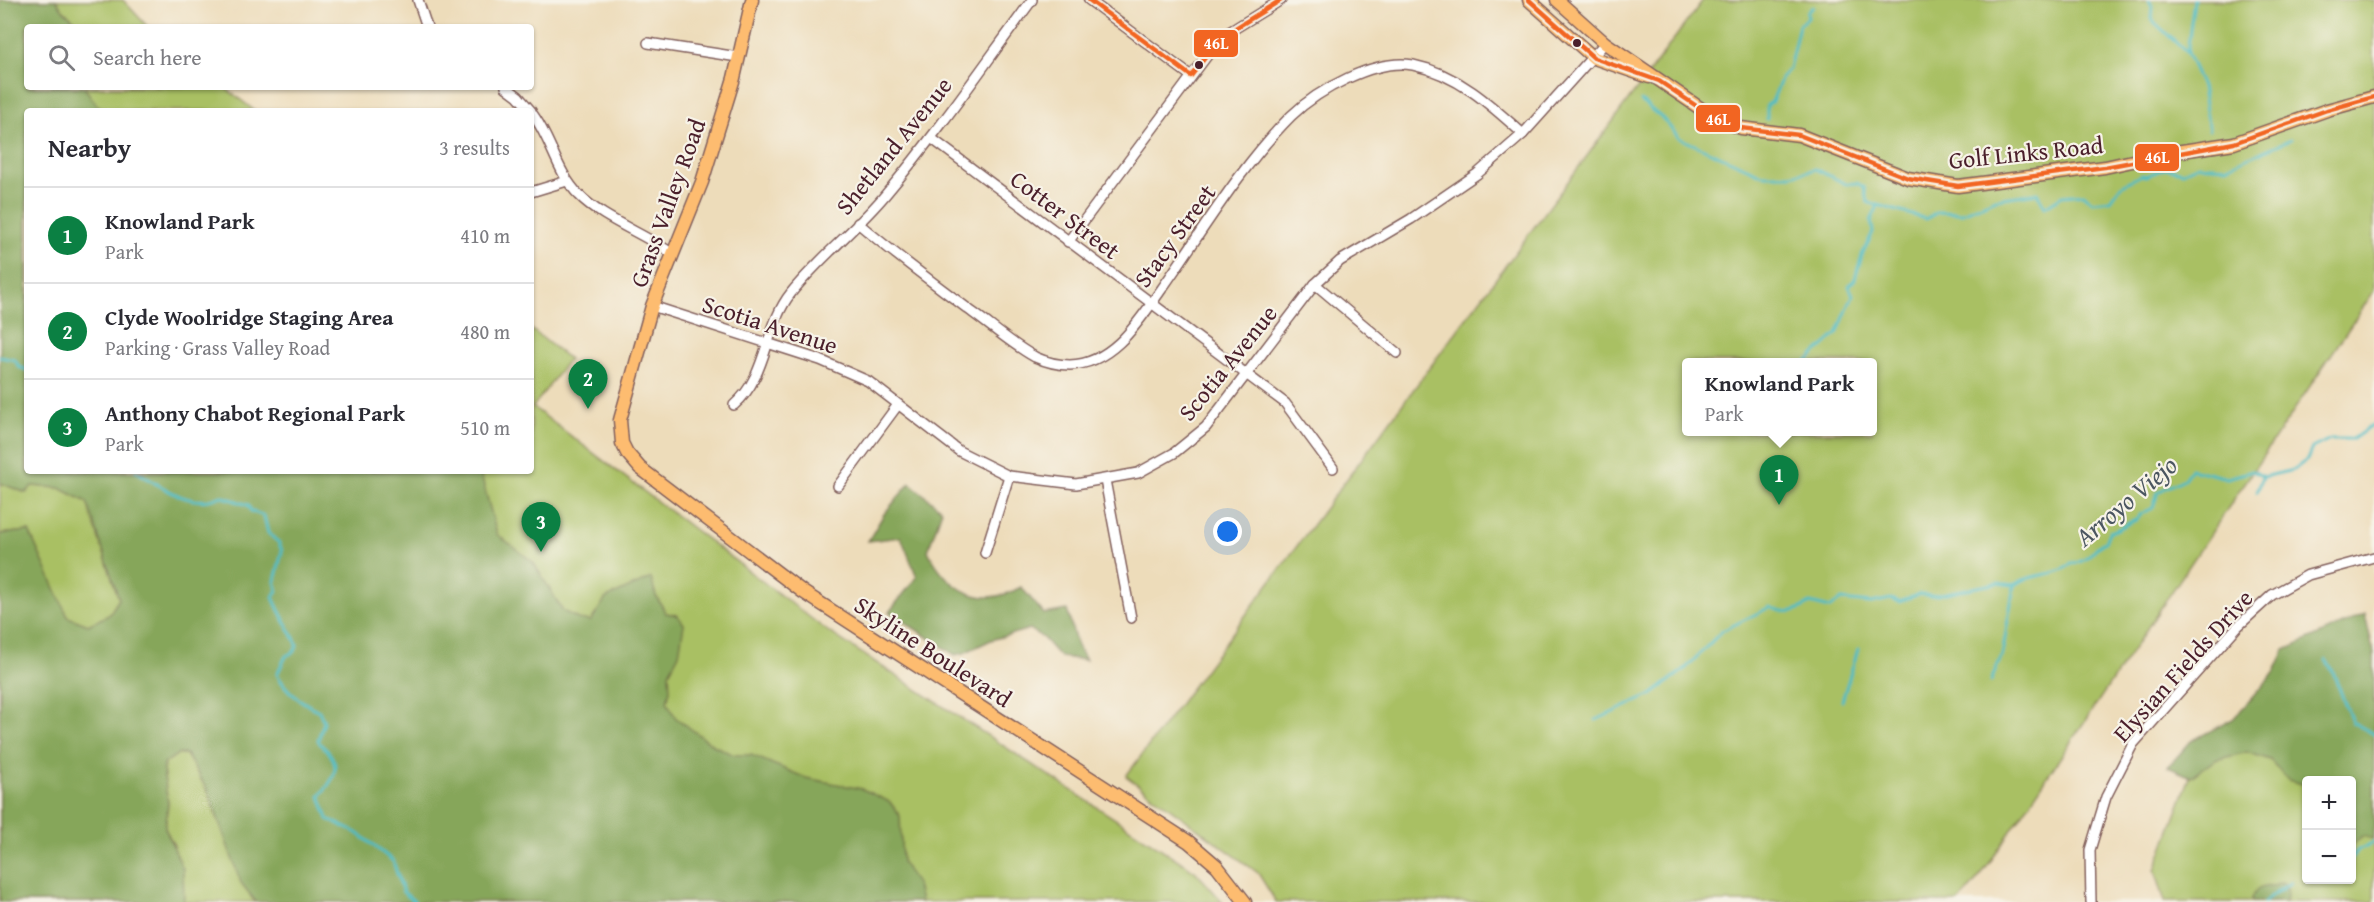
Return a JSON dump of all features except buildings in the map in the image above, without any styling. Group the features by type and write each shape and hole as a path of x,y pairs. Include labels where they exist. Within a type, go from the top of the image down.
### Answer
{"main road":[{"name":"Grass Valley Road","path":"620,420 652,306 702,182 752,0"},
{"name":"Golf Links Road","path":"1529,0 1594,58 1659,81"},
{"name":"Golf Links Road","path":"1557,0 1605,43 1713,117 1741,128 1799,135 1826,143 1908,178 1958,186 2105,167 2169,153 2234,143 2327,110 2374,97"},
{"name":"Skyline Boulevard","path":"620,420 622,443 632,461 739,546 834,613 1189,842 1217,866 1245,902"}],"street":[{"path":"418,0 426,24"},
{"name":"Shetland Avenue","path":"734,405 746,395 756,377 775,319 789,294 884,196 931,138 1032,0"},
{"path":"1089,0 1191,76"},
{"path":"1068,242 1221,37 1281,0"},
{"path":"648,43 738,57"},
{"name":"Scotia Avenue","path":"652,306 767,345 820,360 868,381 897,406 959,451 1009,476 1076,484 1138,473 1174,453 1206,427 1315,284 1340,261 1411,219 1477,174 1523,134 1594,58 1605,43"},
{"name":"Stacy Street","path":"858,223 890,251 1024,350 1052,363 1072,365 1106,354 1119,344 1252,162 1292,115 1331,88 1372,67 1411,65 1445,75 1484,99 1523,134"},
{"path":"510,90 528,108"},
{"path":"534,115 567,181 579,196 673,254"},
{"name":"Cotter Street","path":"931,138 1285,403 1333,468"},
{"path":"534,191 567,181"},
{"path":"1315,284 1397,353"},
{"path":"838,486 897,406"},
{"path":"985,553 1009,476"},
{"path":"1106,480 1131,618"},
{"name":"Elysian Fields Drive","path":"2091,902 2090,850 2106,797 2133,744 2237,627 2272,595 2308,575 2374,557"}],"green space":[{"path":"0,0 123,0 145,24 24,24 24,90 228,90 251,108 26,108"},
{"path":"0,0 56,0 64,11 79,24 24,24 24,90 86,90 102,108 24,108 24,474 481,474 497,534 533,562 563,611 578,619 591,621 606,598 651,578 656,596 666,613 677,615 684,624 679,654 669,673 670,690 667,702 676,718 713,745 734,755 751,755 806,778 862,789 890,802 900,816 902,862 917,885 921,902 256,902 241,883 208,791 186,754 178,754 165,763 163,770 168,803 165,828 183,869 184,902 0,902 0,534 29,531 68,617 88,625 109,615 119,599 87,502 60,488 32,486 26,493 0,483"},
{"path":"1703,0 2374,0 2374,291 1982,874 1959,902 1276,902 1258,873 1126,776"},
{"path":"534,331 569,359 534,406"},
{"path":"534,408 829,632 1195,871 1223,902 632,902 291,474 534,474"},
{"path":"0,483 25,492 32,486 60,488 87,502 119,599 109,615 88,625 67,617 29,531 0,534"},
{"path":"910,483 942,510 928,551 945,576 955,585 979,596 992,597 1006,594 1021,587 1044,614 1067,610 1077,646 1086,660 1060,657 1043,638 1030,629 991,640 955,655 889,612 917,577 901,537 868,541 884,514"},
{"path":"2365,614 2374,654 2374,839 2362,836 2356,842 2356,776 2302,776 2302,784 2288,780 2270,760 2247,752 2215,760 2191,777 2168,767 2191,741 2233,719 2274,673 2285,650"},
{"path":"0,632 175,847 165,828 168,803 163,770 165,763 178,754 186,754 208,791 251,897 256,902 0,902"},
{"path":"2245,738 2302,777 2302,884 2356,884 2356,782 2374,784 2374,902 2165,902 2155,870 2197,758"},
{"path":"2280,883 2285,884 2288,893 2285,902 2252,902 2251,898 2260,888 2272,887"}],"waterway":[{"path":"2149,0 2152,6 2151,19 2187,53"},
{"path":"2194,0 2187,53 2202,86 2209,130"},
{"path":"1767,119 1767,105 1772,102 1782,77 1789,69 1799,25 1808,18 1807,12 1813,7"},
{"name":"Arroyo Viejo","path":"1641,101 1663,119 1679,138 1763,175 1791,175 1816,169 1846,184 1857,183 1864,187 1867,202 1926,219 1938,212 1962,213 1996,199 2037,193 2045,207 2062,196 2084,194 2092,202 2111,200 2121,186 2141,175 2146,176 2166,168 2183,172 2198,165 2227,167 2291,139"},
{"path":"1810,358 1837,334 1853,295 1849,286 1855,279 1862,255 1873,232 1871,221 1878,205"},
{"path":"0,357 15,360 19,367 24,369"},
{"name":"Arroyo Viejo","path":"2014,585 2028,578 2061,570 2071,563 2082,561 2105,542 2109,532 2136,520 2141,514 2153,508 2158,492 2184,479 2191,469 2227,478 2253,471 2263,477 2293,470 2307,460 2312,448 2330,439 2353,439 2374,424"},
{"path":"141,474 188,499 199,501 221,496 248,505 251,511 264,516 268,533 279,543 282,551 275,581 277,590 273,597 297,644 295,651 286,656 277,674 295,696 319,711 324,722 318,740 330,754 335,766 333,777 320,796 328,819 359,834 393,861 403,892 415,902"},
{"name":"Arroyo Viejo","path":"2257,492 2263,477"},
{"path":"1596,720 1651,695 1685,669 1722,631 1770,607 1790,611 1800,609 1810,603 1830,608 1841,600 1871,603 1891,599 1899,602 1919,594 1931,596 1998,583 2014,585"},
{"path":"1991,681 2002,655 2014,585"},
{"path":"1842,701 1858,649"},
{"name":"Arroyo Viejo","path":"2326,660 2332,669 2352,722 2374,734"},
{"path":"2356,853 2374,842"},
{"path":"2264,902 2291,882"}],"transit line":[{"name":"46L","path":"1089,0 1191,76 1221,37 1281,0"},
{"name":"46L","path":"1529,0 1594,58 1659,81 1713,117 1741,128 1799,135 1908,178 1958,186 2105,167 2234,143 2327,110 2374,97"}],"place":[{"name":"Clyde Woolridge Staging Area","path":"588,409"},
{"name":"Knowland Park","path":"1779,505"},
{"name":"Anthony Chabot Regional Park","path":"541,552"}]}
